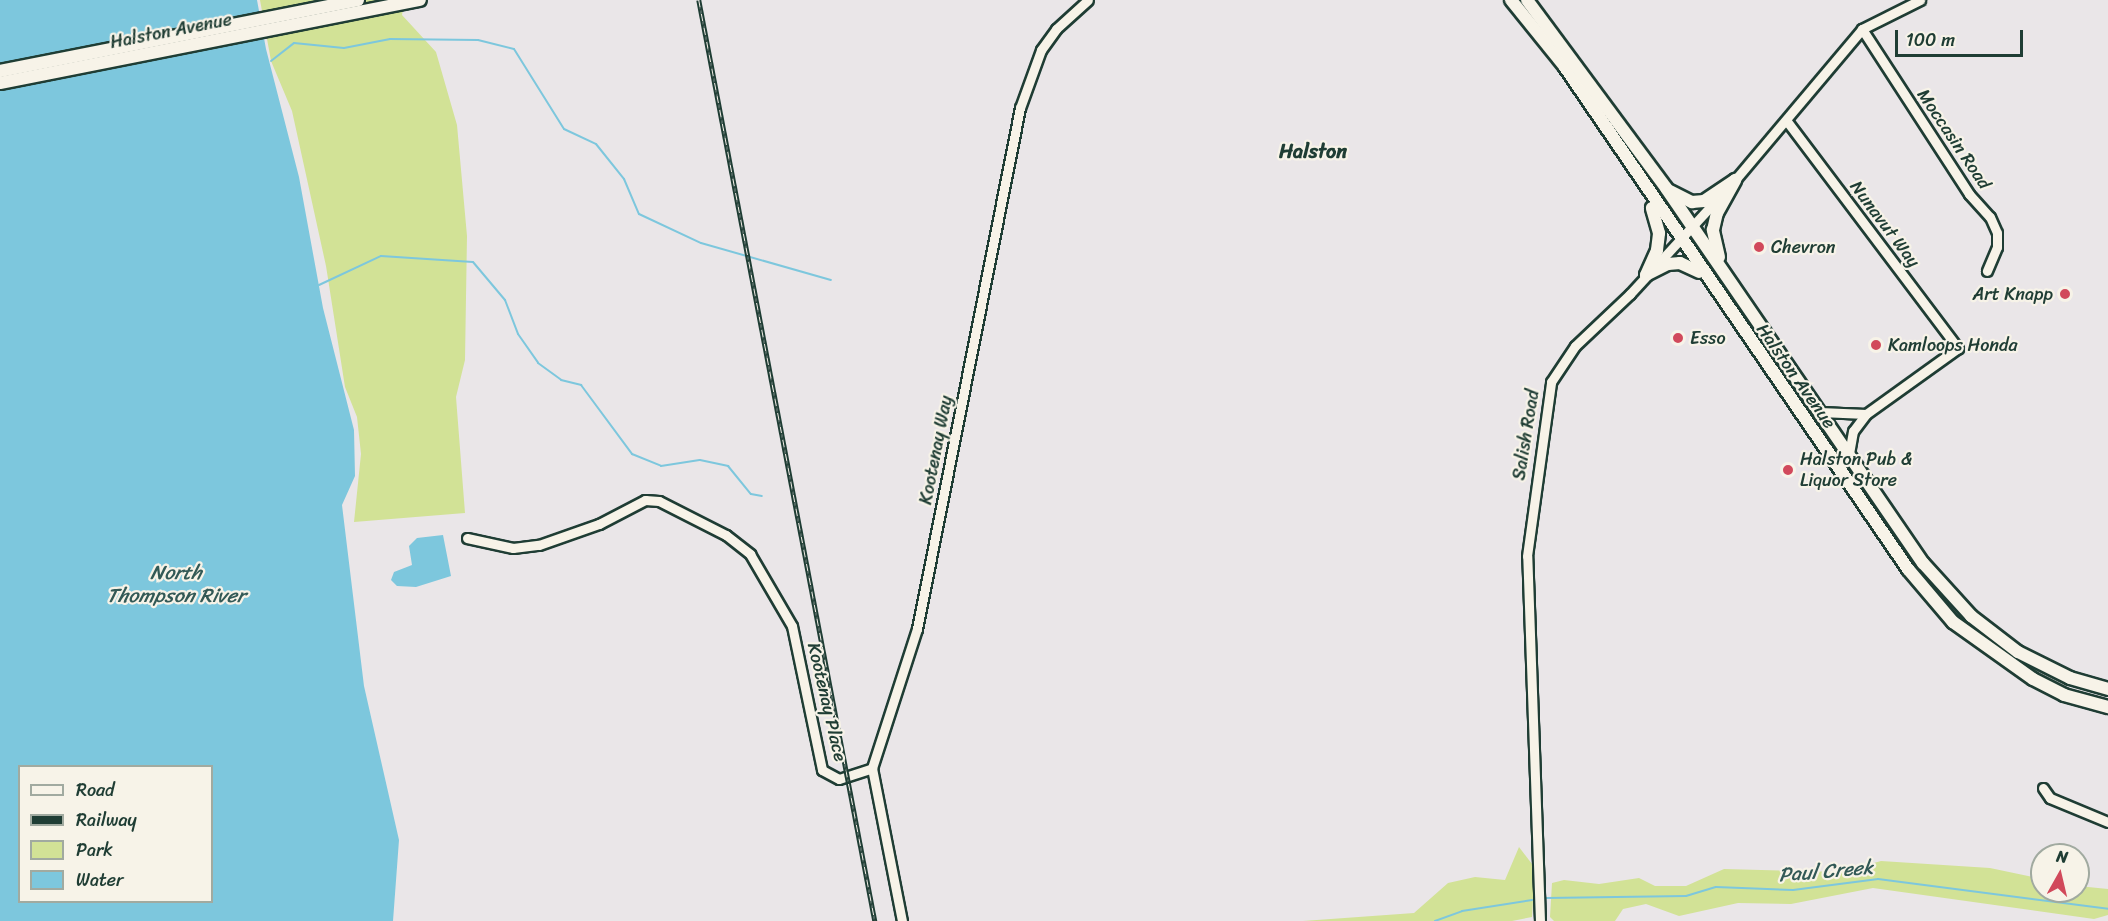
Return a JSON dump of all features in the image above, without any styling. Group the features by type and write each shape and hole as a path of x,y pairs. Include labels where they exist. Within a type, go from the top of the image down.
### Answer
{"main road":[{"name":"Halston Avenue","path":"0,71 358,0"},
{"name":"Halston Avenue","path":"0,83 420,0"},
{"name":"Halston Avenue","path":"1511,0 1564,67 1642,185 1908,569 1953,622 2002,661 2064,695 2108,708"},
{"name":"Halston Avenue","path":"1527,0 1666,188 1923,563 1971,616 2044,666 2108,689"},
{"path":"1666,188 1684,199 1704,201 1735,180"},
{"path":"1722,269 1713,230 1717,213 1735,180"},
{"path":"1642,185 1659,233 1657,250 1646,275"},
{"path":"1646,275 1668,264 1680,263 1692,266 1710,284"}],"street":[{"name":"Kootenay Way","path":"902,921 872,768 917,629 1020,108 1041,50 1056,28 1088,0"},
{"name":"Salish Road","path":"1540,921 1527,556 1548,394 1556,370 1575,346 1646,275 1735,180 1862,29 1920,0"},
{"name":"Moccasin Road","path":"1862,29 1969,194 1990,218 1997,233 1997,247 1987,271"},
{"name":"Nunavut Way","path":"1786,120 1958,348 1866,414"},
{"path":"1820,412 1866,414"},
{"path":"1849,453 1853,431 1866,414"},
{"name":"Kootenay Place","path":"467,538 513,548 539,545 599,524 636,503 660,501 726,535 750,554 792,626 822,770 839,779 872,768"},
{"path":"2043,788 2050,798 2108,822"}],"green space":[{"path":"260,0 405,0 402,15 436,52 457,125 467,236 465,360 456,397 465,513 354,522 361,454 357,417 345,387 326,266 292,111 271,61"},
{"path":"1519,847 1535,868 1532,917 1512,921 1303,921 1414,913 1448,883 1475,877 1505,880"},
{"path":"1881,861 1990,868 2030,876 2030,903 2090,903 2090,887 2108,889 2108,915 2094,919 1873,888 1791,904 1738,903 1679,916 1646,904 1623,909 1615,921 1554,921 1550,917 1552,883 1564,880 1599,884 1639,878 1655,886 1686,886 1724,869 1841,872"}],"water":[{"name":"North Thompson River","path":"0,0 257,0 266,49 299,177 323,308 354,430 355,476 342,505 364,686 399,840 393,921 0,921"},
{"path":"443,535 451,576 416,587 397,586 391,580 394,572 412,565 409,546 417,538"}],"waterway":[{"path":"271,61 294,43 344,48 390,39 478,40 514,49 564,129 596,144 624,179 639,214 701,243 831,280"},
{"path":"319,285 381,256 473,262 505,300 518,334 538,363 561,380 581,385 632,454 661,466 700,460 728,466 751,494 762,496"},
{"name":"Paul Creek","path":"1546,898 1686,896 1716,887 1793,890 1878,879 2108,909"},
{"name":"Paul Creek","path":"1435,921 1462,911 1532,900"}],"railway":[{"path":"699,0 875,921"}],"place":[{"name":"Chevron","path":"1759,247"},
{"name":"Art Knapp","path":"2065,294"},
{"name":"Esso","path":"1678,338"},
{"name":"Kamloops Honda","path":"1876,345"},
{"name":"Halston Pub & Liquor Store","path":"1788,470"}],"district":[{"name":"Halston","path":"1313,151"}]}
